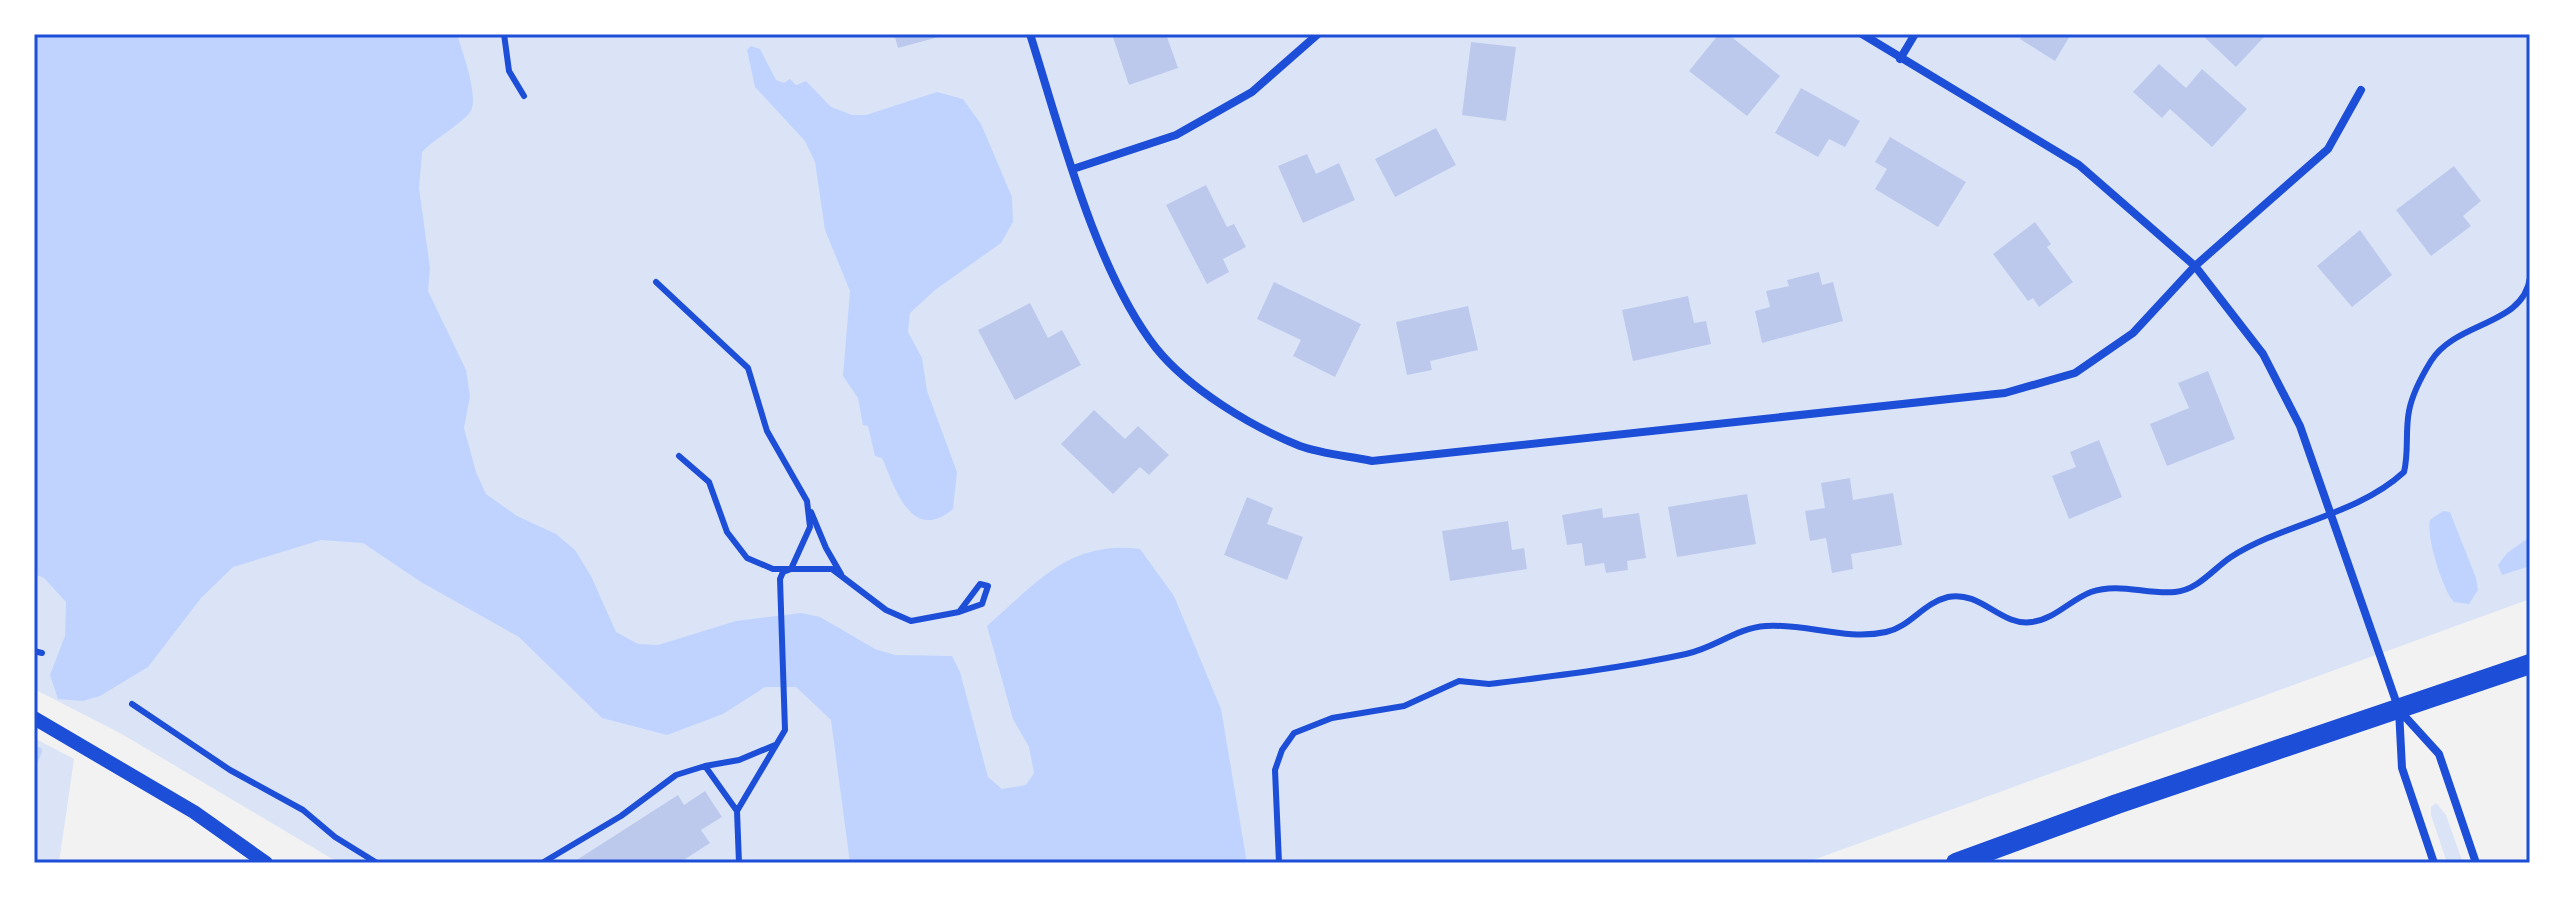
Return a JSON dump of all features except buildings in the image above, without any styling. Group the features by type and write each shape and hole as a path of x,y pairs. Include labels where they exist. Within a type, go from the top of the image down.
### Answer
{"main road":[{"path":"1956,863 2117,804 2530,664"}],"street":[{"path":"1030,34 1073,169 1116,282 1157,349 1225,410 1302,446 1372,461 2005,393 2075,373 2133,333 2195,266 2328,149 2361,90"},
{"path":"1073,169 1189,128 1252,92 1318,34"},
{"path":"1862,34 2079,165 2195,266 2263,354 2300,426 2399,710 2402,768 2434,863"},
{"path":"1900,59 1915,34"},
{"path":"2399,710 2439,754 2476,863"},
{"path":"34,718 194,812 266,863"}],"lane":[{"path":"504,34 509,71 524,96"},
{"path":"1279,863 1274,786 1277,760 1294,733 1315,723 1404,706 1459,681 1506,682 1691,653 1751,628 1784,626 1821,632 1881,633 1899,627 1925,605 1950,597 1972,598 2013,620 2033,622 2048,617 2093,591 2120,588 2175,593 2189,589 2231,557 2383,488 2404,472 2409,410 2430,363 2466,330 2520,304 2528,291 2530,278"},
{"path":"656,282 748,368 767,431 807,501 826,548 842,575"},
{"path":"679,456 709,482 727,532 747,558 773,569 832,569 886,610 911,621 959,612 982,604 988,586 980,584 959,612"},
{"path":"739,863 737,811 785,730 780,591 783,572 791,569 810,527 807,501"},
{"path":"34,651 42,653"},
{"path":"132,704 230,770 303,810 335,837 377,863"},
{"path":"542,863 621,816 676,775 739,760 775,745"},
{"path":"705,766 737,811"}],"shaded area":[{"path":"34,34 2530,34 2530,599 1805,863 339,863 120,733 34,689"},
{"path":"34,738 74,759 59,863 34,863"},
{"path":"2436,803 2446,815 2463,863 2447,863 2431,815 2431,807"}],"water":[{"path":"34,34 457,34 469,74 473,106 467,116 422,152 419,188 430,268 428,291 466,370 470,396 464,428 476,472 486,494 517,516 556,534 575,550 591,576 616,632 638,644 658,645 736,621 801,613 820,617 875,649 895,655 952,656 960,672 988,777 1002,789 1026,785 1034,773 1029,747 1013,719 987,626 1038,581 1073,558 1115,548 1140,549 1174,596 1221,709 1247,863 850,863 831,720 796,687 765,687 723,714 667,735 602,718 519,637 421,582 363,543 321,540 233,567 201,598 148,667 100,696 83,701 58,699 50,675 65,636 66,602 44,578 34,574"},
{"path":"751,46 760,49 776,80 784,83 790,79 796,85 806,81 831,107 852,115 866,115 937,92 963,99 981,124 1012,197 1013,222 1001,243 935,290 910,313 908,332 922,358 927,391 957,472 953,509 938,518 925,520 906,507 882,458 875,456 868,426 863,425 858,398 843,376 850,291 825,230 815,162 805,141 755,87 747,50"},
{"path":"2443,511 2450,512 2476,578 2478,590 2469,604 2454,602 2436,562 2430,538 2430,520"},
{"path":"2530,537 2530,566 2502,575 2498,565 2507,553"}],"waterway":[{"path":"34,761 38,751"}]}
